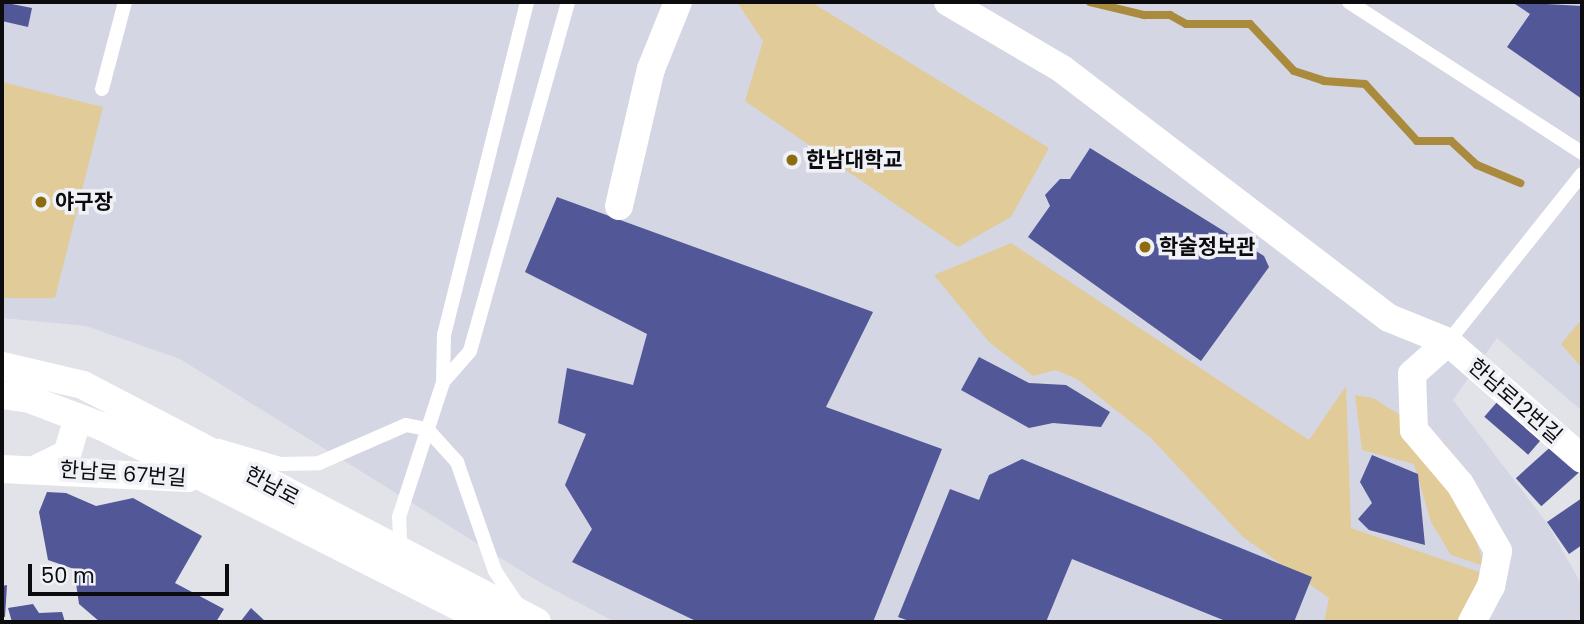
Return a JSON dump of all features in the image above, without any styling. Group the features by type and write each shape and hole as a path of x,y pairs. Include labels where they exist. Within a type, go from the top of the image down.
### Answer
{"street":[{"path":"619,206 651,69 678,2"},
{"name":"한남로12번길","path":"948,2 1062,69 1389,318 1448,342 1582,459"},
{"path":"1448,342 1412,374 1414,430 1460,484 1498,551 1492,586 1472,622"},
{"name":"한남로","path":"2,366 82,386 362,534 534,620"},
{"name":"한남로","path":"2,395 78,418 487,622"},
{"name":"한남로 67번길","path":"36,469 68,454 78,418"},
{"path":"2,469 36,469"},
{"name":"한남로 67번길","path":"36,469 199,479"}],"lane":[{"path":"102,89 125,2"},
{"path":"415,561 400,541 400,517 443,382 444,335 527,2"},
{"path":"443,382 470,351 568,2"},
{"path":"1349,2 1582,153"},
{"path":"1448,342 1582,174"},
{"path":"185,439 293,464 318,463 406,425 428,429 457,462 495,571 534,620"},
{"path":"362,534 385,534 400,517"}],"shaded area":[{"name":"한남대학교","path":"2,2 1582,2 1582,411 1497,338 1453,400 1547,523 1582,585 1582,622 615,622 541,583 180,359 86,326 2,318"},
{"path":"737,2 811,2 1049,148 1011,217 958,247 745,101 763,41"},
{"name":"야구장","path":"2,82 103,107 55,298 2,298"},
{"path":"1011,243 1309,440 1346,386 1351,528 1488,575 1461,622 1324,622 1329,598 1243,537 1151,438 1077,379 1056,370 1033,376 989,342 934,275"},
{"path":"1582,319 1582,368 1561,344"},
{"path":"1355,395 1373,398 1446,444 1484,566 1451,555 1431,522 1414,464 1362,450"}],"building":[{"path":"2,2 32,8 28,27 2,21"},
{"path":"1512,2 1582,6 1582,99 1507,47 1530,14"},
{"name":"학술정보관","path":"1090,148 1264,256 1269,267 1201,361 1028,237 1050,206 1045,195 1060,179 1070,179"},
{"path":"557,197 873,312 826,407 942,449 873,622 698,622 572,562 592,529 565,485 586,434 558,423 567,368 633,385 647,334 525,272"},
{"path":"979,357 1029,383 1066,385 1110,412 1101,427 1053,423 1029,428 961,390"},
{"path":"1504,394 1548,432 1528,455 1484,417"},
{"path":"1556,442 1581,470 1541,506 1516,478"},
{"path":"1372,455 1418,474 1425,545 1369,530 1358,519 1372,503 1360,482"},
{"path":"1022,459 1312,577 1294,622 1228,622 1072,559 1046,622 912,622 898,617 950,489 979,500 989,475"},
{"path":"47,492 66,493 96,506 133,498 202,536 175,583 224,609 216,622 100,622 79,604 74,569 48,560 39,512"},
{"path":"1582,498 1582,545 1569,554 1547,522"},
{"path":"7,585 5,617 2,617 2,586"},
{"path":"33,604 39,613 62,612 65,622 12,622 8,608"},
{"path":"251,608 266,622 240,622"}],"waterway":[{"path":"1090,2 1144,15 1170,15 1186,24 1250,24 1294,71 1324,81 1365,84 1417,141 1451,141 1477,165 1520,183"}],"place":[{"name":"한남대학교","path":"792,160"},
{"name":"야구장","path":"41,202"},
{"name":"학술정보관","path":"1145,247"}]}
